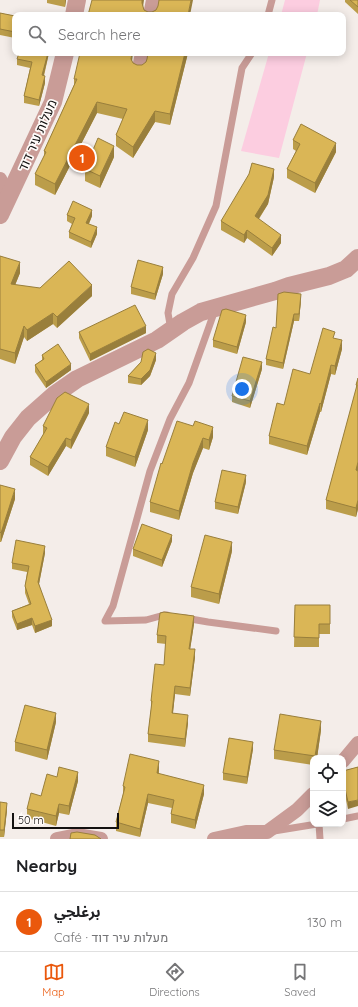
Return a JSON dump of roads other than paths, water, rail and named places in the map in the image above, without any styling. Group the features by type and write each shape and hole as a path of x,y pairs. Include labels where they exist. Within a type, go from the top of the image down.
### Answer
{"street":[{"path":"75,12 77,0"},
{"path":"151,12 153,0"},
{"name":"מעלות עיר דוד","path":"0,215 53,102 64,56"},
{"path":"139,68 141,56"},
{"path":"0,179 9,197"},
{"path":"0,461 13,437 28,418 54,394 77,379 157,340 201,312 289,286 329,276 346,268 358,258"},
{"path":"346,757 358,743"},
{"path":"214,839 267,832 297,810 310,797"},
{"path":"56,839 77,835 101,839"}],"lane":[{"path":"269,12 272,0"},
{"path":"171,330 168,313 172,294 193,258 216,206 242,68 250,56"},
{"path":"172,616 164,615 146,620 105,621 113,606 150,470 170,420 189,383 216,308"},
{"path":"179,617 276,631"},
{"path":"346,818 358,816"},
{"path":"267,832 310,825"},
{"path":"318,827 320,839"}],"place":[{"name":"برغلجي","path":"82,158"}]}
